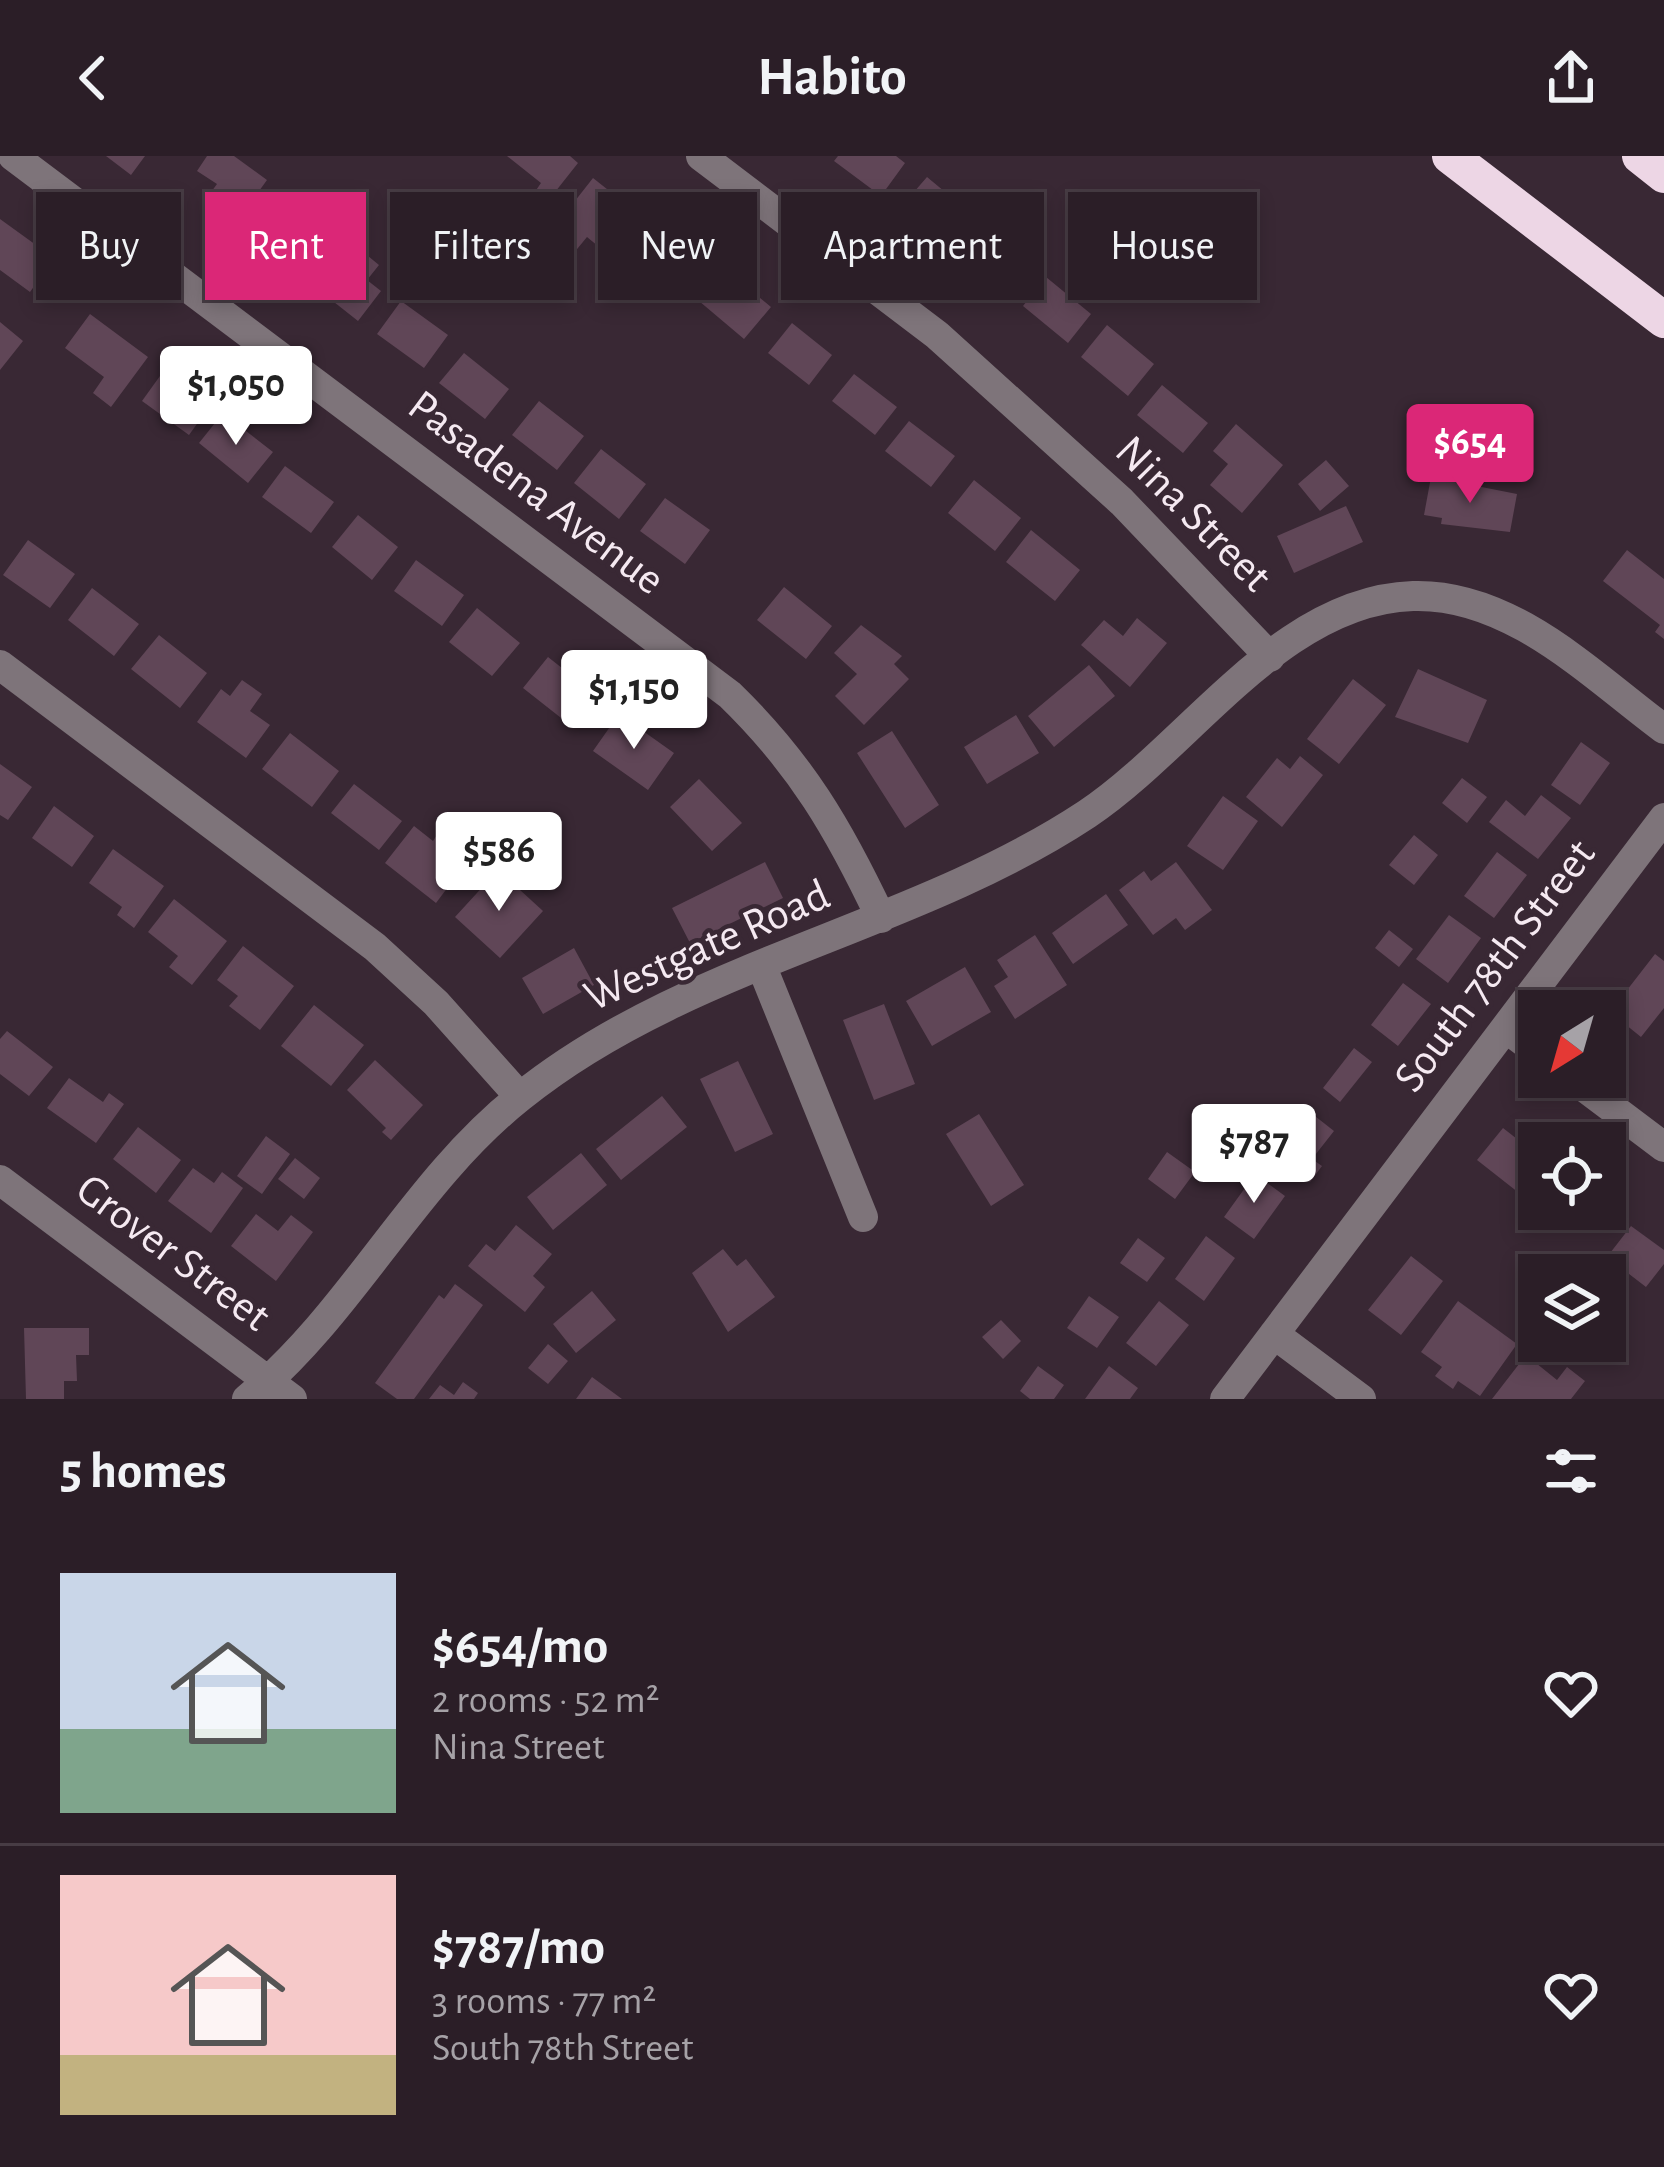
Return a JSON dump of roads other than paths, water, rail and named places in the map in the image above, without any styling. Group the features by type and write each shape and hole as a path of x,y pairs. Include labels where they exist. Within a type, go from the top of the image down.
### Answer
{"highway":[{"path":"1450,156 1664,320"},
{"path":"1640,156 1664,175"}],"street":[{"name":"Pasadena Avenue","path":"13,156 730,694 775,739 817,793 881,918"},
{"name":"Nina Street","path":"701,156 937,335 1123,502 1270,657 1291,638 1336,613 1379,600 1458,600 1533,632 1664,729"},
{"name":"Westgate Road","path":"269,1393 440,1171 520,1096 624,1028 1002,862 1087,813 1158,760 1270,657"},
{"path":"0,665 375,947 436,1003 520,1096"},
{"name":"South 78th Street","path":"1225,1399 1664,818"},
{"path":"762,967 863,1217"},
{"path":"1506,1028 1518,1037"},
{"path":"1599,1098 1664,1147"},
{"name":"Grover Street","path":"0,1180 269,1393"},
{"path":"1274,1334 1361,1399"}]}
